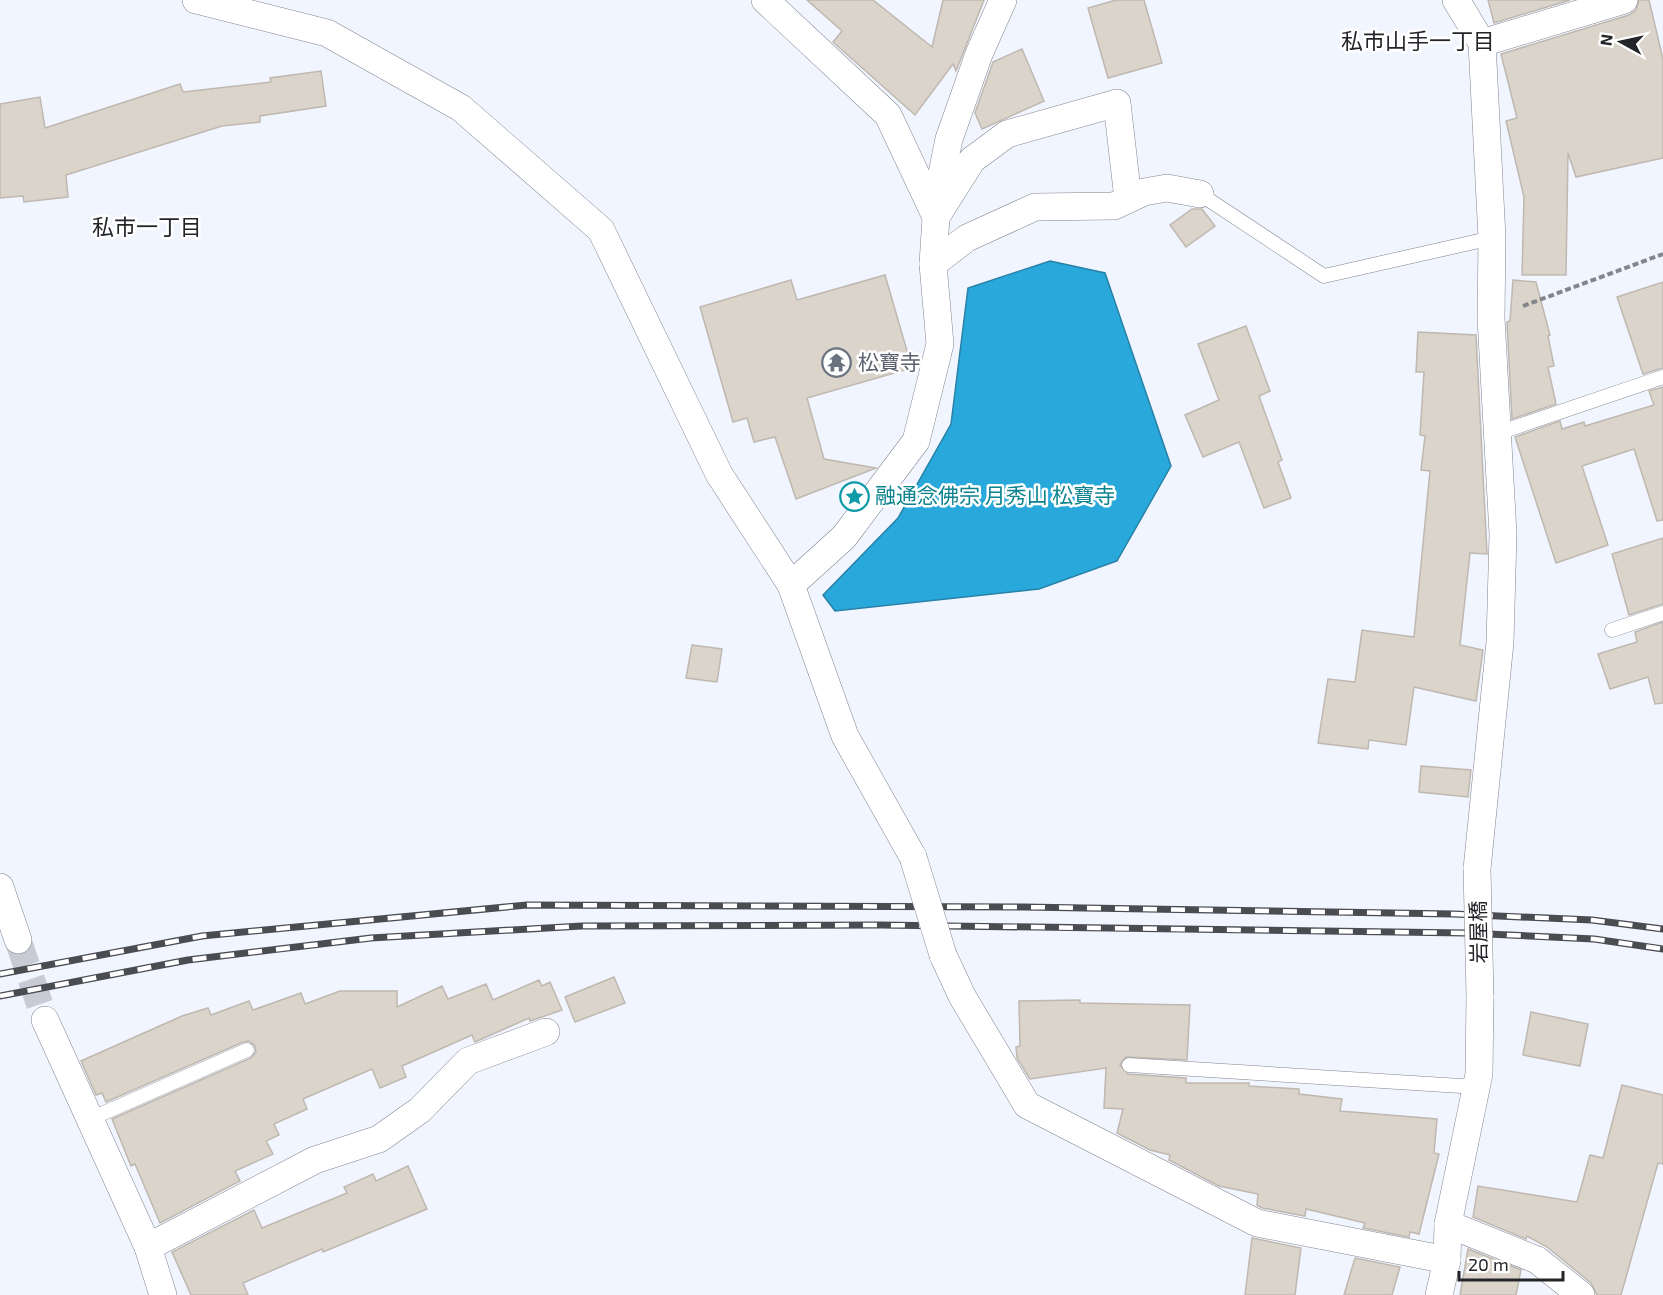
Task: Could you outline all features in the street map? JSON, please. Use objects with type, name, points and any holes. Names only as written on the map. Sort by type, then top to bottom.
[{"type":"street","points":[[196,0],[327,33],[461,108],[602,230],[719,474],[791,585],[846,736],[913,857],[943,955],[962,996],[1027,1105],[1257,1223],[1447,1260]]},
{"type":"street","points":[[765,0],[888,115],[935,215]]},
{"type":"street","points":[[791,585],[844,537],[916,441],[940,344],[933,264],[935,215],[949,139],[979,54],[1003,0]]},
{"type":"street","points":[[1456,0],[1482,43],[1624,0]]},
{"type":"street","name":"岩屋橋","points":[[1439,1295],[1447,1260],[1448,1224],[1477,1087],[1480,996],[1477,869],[1500,642],[1503,534],[1491,318],[1492,238],[1482,43]]},
{"type":"street","points":[[935,215],[972,160],[1007,134],[1117,103],[1128,199]]},
{"type":"street","points":[[933,264],[966,238],[1035,207],[1114,206],[1144,192],[1167,188],[1200,194]]},
{"type":"street","points":[[0,887],[18,940]]},
{"type":"street","points":[[45,1020],[147,1247],[163,1295]]},
{"type":"street","points":[[147,1247],[315,1160],[379,1139],[420,1110],[468,1061],[546,1032]]},
{"type":"street","points":[[1448,1224],[1537,1260],[1581,1295]]},
{"type":"lane","points":[[1200,194],[1324,276],[1492,238]]},
{"type":"lane","points":[[1498,433],[1663,377]]},
{"type":"lane","points":[[1612,630],[1663,613]]},
{"type":"lane","points":[[90,1119],[247,1050]]},
{"type":"lane","points":[[1129,1065],[1477,1087]]},
{"type":"path","points":[[1491,318],[1663,254]]},
{"type":"water","points":[[1050,261],[1105,273],[1171,466],[1117,561],[1039,589],[835,611],[823,595],[898,518],[951,424],[968,288]]},
{"type":"building","points":[[807,0],[873,0],[932,47],[943,0],[984,0],[956,71],[953,64],[915,115],[833,42],[842,31]]},
{"type":"building","points":[[1116,0],[1144,0],[1162,63],[1108,78],[1088,8]]},
{"type":"building","points":[[1488,0],[1570,0],[1494,23]]},
{"type":"building","points":[[1639,0],[1649,0],[1663,59],[1663,158],[1576,177],[1568,153],[1566,275],[1522,275],[1524,197],[1506,121],[1517,118],[1501,54],[1629,15],[1636,10]]},
{"type":"building","points":[[1022,49],[1044,101],[982,129],[975,113],[993,62]]},
{"type":"building","points":[[321,71],[326,106],[260,116],[260,122],[222,126],[66,175],[68,197],[24,202],[23,196],[0,198],[0,104],[40,97],[45,128],[180,84],[183,92],[271,82],[270,78]]},
{"type":"building","points":[[1192,209],[1202,209],[1215,226],[1186,247],[1170,225]]},
{"type":"building","points":[[885,275],[912,368],[807,398],[824,459],[876,468],[796,499],[775,437],[754,442],[747,418],[733,422],[700,307],[791,280],[797,300]]},
{"type":"building","points":[[1513,280],[1536,282],[1550,335],[1548,336],[1554,366],[1548,367],[1556,404],[1512,419],[1507,322],[1510,321]]},
{"type":"building","points":[[1663,282],[1663,368],[1643,374],[1617,297]]},
{"type":"building","points":[[1246,326],[1270,391],[1259,396],[1282,460],[1278,462],[1291,498],[1264,508],[1239,442],[1203,457],[1185,415],[1219,400],[1198,344]]},
{"type":"building","points":[[1418,332],[1476,335],[1487,554],[1470,553],[1460,645],[1483,650],[1476,701],[1414,687],[1406,745],[1369,740],[1368,749],[1318,743],[1328,679],[1355,682],[1362,630],[1414,637],[1430,471],[1421,470],[1425,436],[1420,435],[1424,372],[1416,372]]},
{"type":"building","points":[[1663,387],[1663,520],[1657,521],[1634,449],[1582,466],[1608,545],[1556,563],[1515,437],[1560,421],[1562,429],[1584,422],[1585,426],[1654,405],[1649,391]]},
{"type":"building","points":[[1663,538],[1663,604],[1629,615],[1612,554]]},
{"type":"building","points":[[1663,622],[1663,703],[1655,704],[1648,677],[1610,689],[1598,654],[1637,642],[1635,632]]},
{"type":"building","points":[[692,645],[722,649],[717,682],[686,678]]},
{"type":"building","points":[[1421,766],[1471,770],[1468,797],[1419,792]]},
{"type":"building","points":[[614,977],[625,1003],[575,1022],[565,997]]},
{"type":"building","points":[[539,980],[542,986],[550,982],[562,1010],[530,1021],[529,1018],[475,1042],[472,1035],[402,1066],[406,1077],[380,1088],[372,1069],[303,1099],[307,1109],[274,1124],[279,1135],[266,1141],[273,1154],[235,1171],[240,1181],[160,1223],[135,1164],[131,1166],[112,1119],[251,1058],[256,1052],[255,1046],[249,1041],[243,1042],[106,1102],[102,1093],[96,1095],[81,1061],[182,1016],[208,1008],[211,1015],[249,1001],[253,1010],[301,993],[305,1004],[340,991],[397,991],[397,1007],[442,986],[448,999],[486,984],[493,1000]]},
{"type":"building","points":[[1080,1000],[1080,1003],[1190,1005],[1187,1060],[1126,1057],[1120,1065],[1128,1074],[1186,1078],[1186,1083],[1249,1083],[1249,1086],[1299,1089],[1299,1094],[1342,1099],[1340,1111],[1437,1119],[1434,1153],[1439,1154],[1419,1234],[1410,1232],[1409,1237],[1363,1228],[1365,1223],[1306,1209],[1305,1216],[1262,1208],[1257,1205],[1258,1194],[1219,1186],[1169,1160],[1170,1155],[1150,1150],[1117,1133],[1123,1109],[1104,1108],[1106,1068],[1030,1079],[1017,1058],[1016,1047],[1020,1046],[1019,1001]]},
{"type":"building","points":[[1531,1012],[1588,1024],[1580,1066],[1523,1055]]},
{"type":"building","points":[[1622,1085],[1663,1095],[1663,1164],[1658,1163],[1621,1295],[1597,1295],[1591,1283],[1547,1247],[1527,1236],[1526,1239],[1473,1217],[1478,1186],[1577,1202],[1590,1155],[1603,1158]]},
{"type":"building","points":[[408,1166],[427,1209],[323,1252],[322,1249],[243,1283],[248,1295],[191,1295],[172,1252],[254,1210],[262,1228],[347,1193],[344,1187],[373,1174],[376,1181]]},
{"type":"building","points":[[1252,1238],[1301,1248],[1295,1295],[1245,1295]]},
{"type":"building","points":[[1468,1249],[1521,1270],[1516,1295],[1460,1295]]},
{"type":"building","points":[[1355,1258],[1400,1267],[1392,1295],[1344,1295]]},
{"type":"tunnel","points":[[18,940],[45,1020]]},
{"type":"railway","points":[[0,974],[202,936],[527,905],[1023,907],[1454,914],[1592,920],[1663,929]]},
{"type":"railway","points":[[0,996],[188,960],[371,938],[582,926],[880,925],[1466,933],[1594,939],[1663,949]]},
{"type":"place","name":"松寶寺","points":[[837,363]]},
{"type":"place","name":"融通念佛宗 月秀山 松寶寺","points":[[854,496]]},
{"type":"district","name":"私市山手一丁目","points":[[1418,41]]},
{"type":"district","name":"私市一丁目","points":[[147,227]]}]
